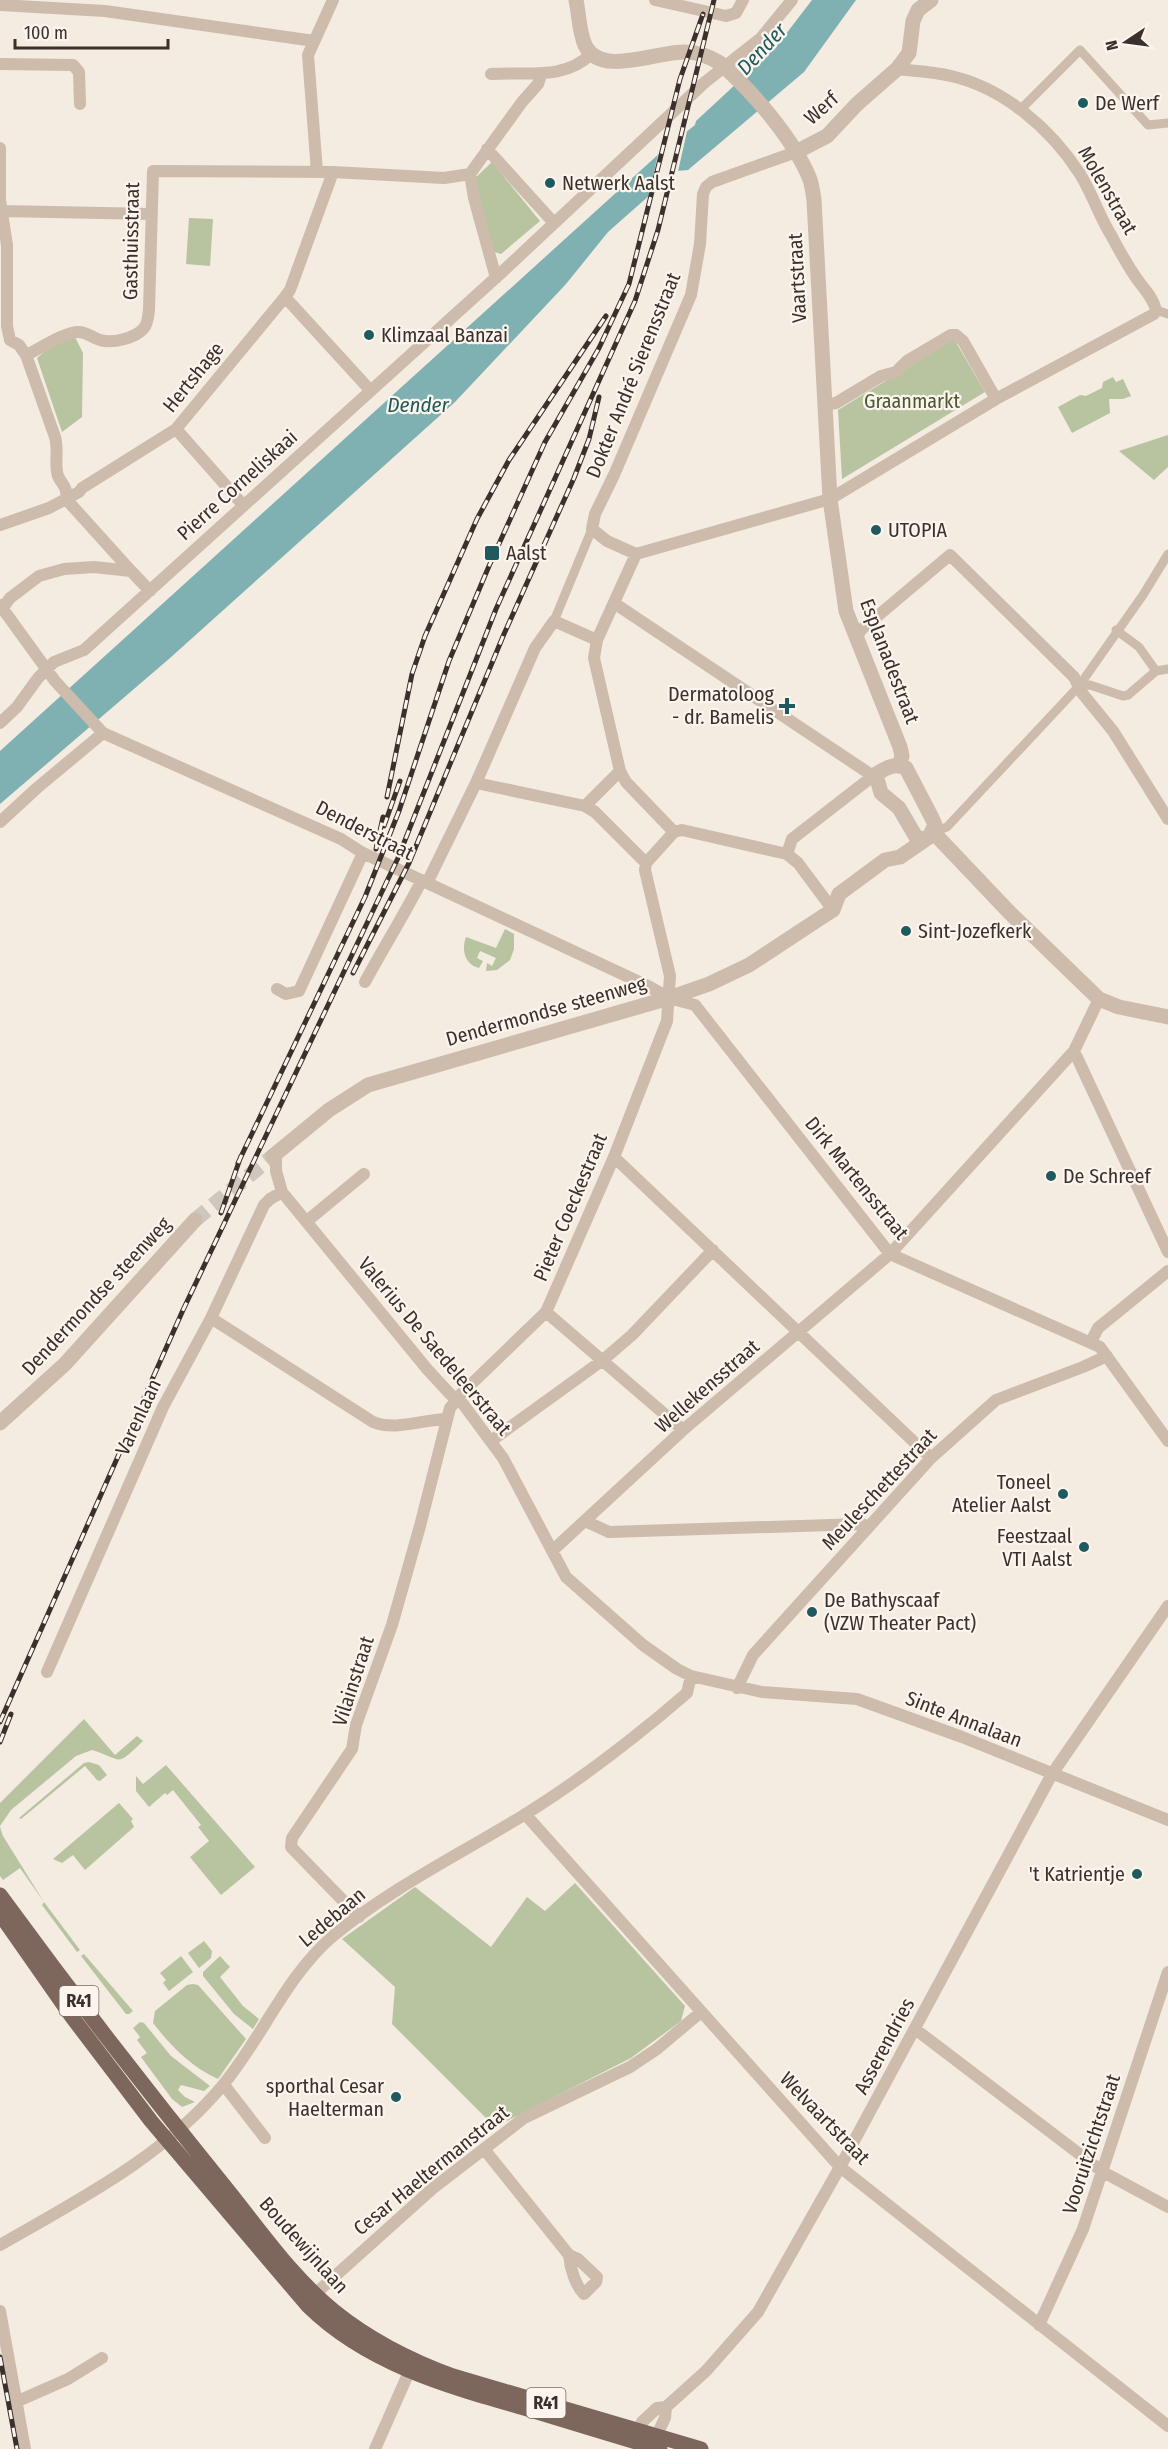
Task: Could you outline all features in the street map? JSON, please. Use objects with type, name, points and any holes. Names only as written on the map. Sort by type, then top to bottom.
[{"type":"main road","name":"Boudewijnlaan","points":[[0,1895],[159,2106],[250,2220],[315,2294],[353,2326],[411,2367],[453,2376],[638,2430],[656,2443]]},
{"type":"main road","name":"Boudewijnlaan","points":[[0,1914],[146,2116],[316,2314],[348,2338],[411,2367],[656,2443],[701,2449]]},
{"type":"street","points":[[317,172],[308,55],[333,0]]},
{"type":"street","points":[[576,0],[583,39],[591,54],[601,59],[615,62],[687,51],[710,57],[729,72]]},
{"type":"street","points":[[655,0],[729,16],[738,11],[743,0]]},
{"type":"street","name":"Pierre Corneliskaai","points":[[0,723],[17,707],[54,662],[84,650],[498,275],[704,83],[729,72],[738,54],[761,38],[792,0]]},
{"type":"street","name":"Werf","points":[[729,72],[796,152],[827,136],[857,104],[897,69],[909,53],[913,21],[925,2]]},
{"type":"street","points":[[9,3],[105,11],[314,40]]},
{"type":"street","points":[[1021,110],[1080,50],[1148,124],[1168,123]]},
{"type":"street","points":[[491,74],[520,72],[541,75],[577,65],[591,54]]},
{"type":"street","points":[[0,63],[74,65],[80,72],[80,104]]},
{"type":"street","name":"Molenstraat","points":[[897,69],[960,79],[986,88],[1021,110],[1061,147],[1081,176],[1104,224],[1136,278],[1164,312]]},
{"type":"street","points":[[498,275],[482,228],[470,174],[538,84],[541,75]]},
{"type":"street","points":[[0,148],[0,200],[7,245],[5,341],[19,345],[26,355],[58,446],[57,472],[66,488],[66,499],[150,591]]},
{"type":"street","points":[[487,149],[554,223]]},
{"type":"street","name":"Vaartstraat","points":[[796,152],[810,179],[814,200],[824,405]]},
{"type":"street","name":"Dokter André Sierensstraat","points":[[592,529],[595,514],[691,296],[696,275],[701,210],[706,187],[717,180],[796,152]]},
{"type":"street","name":"Gasthuisstraat","points":[[26,355],[74,333],[84,333],[102,341],[114,341],[136,334],[148,322],[153,171],[333,172],[444,178],[470,174]]},
{"type":"street","name":"Hertshage","points":[[0,525],[31,515],[66,499],[176,429],[290,290],[333,172]]},
{"type":"street","points":[[3,211],[151,214]]},
{"type":"street","points":[[285,297],[370,390]]},
{"type":"street","points":[[365,982],[388,939],[425,881],[476,783],[535,648],[554,621],[592,529],[607,541],[636,554],[830,499],[996,399],[1164,312]]},
{"type":"street","points":[[830,499],[824,405],[836,403],[881,376],[896,372],[907,361],[951,335],[956,335],[963,341],[996,399]]},
{"type":"street","points":[[176,429],[243,505]]},
{"type":"street","name":"Esplanadestraat","points":[[830,499],[846,611],[900,747],[902,756],[899,765]]},
{"type":"street","points":[[636,554],[597,640],[594,658],[620,771],[626,782],[674,832]]},
{"type":"street","points":[[833,910],[839,894],[885,860],[900,857],[929,835],[947,827],[1078,686],[1143,595],[1168,554]]},
{"type":"street","points":[[855,638],[861,630],[951,555],[1074,677],[1082,693],[1113,731],[1168,819]]},
{"type":"street","points":[[1,607],[34,580],[54,571],[87,567],[131,571]]},
{"type":"street","points":[[614,603],[873,776],[878,782],[881,793],[899,808],[916,837],[929,835]]},
{"type":"street","name":"Denderstraat","points":[[1,607],[46,670],[103,733],[341,838],[363,853],[650,987],[669,998]]},
{"type":"street","points":[[554,621],[597,640]]},
{"type":"street","points":[[1116,630],[1139,647],[1156,671]]},
{"type":"street","points":[[1078,686],[1099,687],[1123,696],[1128,695],[1156,671],[1168,669]]},
{"type":"street","points":[[0,822],[103,733]]},
{"type":"street","points":[[787,854],[792,839],[873,776],[887,767],[899,765],[906,768],[932,818],[934,825],[929,835]]},
{"type":"street","points":[[585,806],[620,771]]},
{"type":"street","points":[[476,783],[585,806],[595,812],[646,863],[674,832],[682,830],[787,854],[798,863],[833,910]]},
{"type":"street","points":[[900,857],[902,845],[912,828]]},
{"type":"street","points":[[929,835],[1099,999],[1119,1007],[1168,1017]]},
{"type":"street","points":[[277,989],[286,994],[299,992],[363,853]]},
{"type":"street","name":"Pieter Coeckestraat","points":[[446,1419],[456,1400],[546,1312],[614,1157],[667,1021],[670,976],[645,870],[646,863]]},
{"type":"street","name":"Dendermondse steenweg","points":[[275,1155],[329,1110],[368,1085],[669,998],[709,984],[749,965],[833,910]]},
{"type":"street","name":"Dirk Martensstraat","points":[[669,998],[695,1005],[890,1254],[1100,1347],[1168,1440]]},
{"type":"street","name":"Wellekensstraat","points":[[552,1551],[683,1430],[890,1254],[1074,1051],[1099,999]]},
{"type":"street","points":[[1074,1051],[1168,1252]]},
{"type":"street","name":"Valerius De Saedeleerstraat","points":[[275,1155],[276,1172],[282,1192],[427,1369],[456,1400],[463,1404],[491,1441],[513,1476],[566,1577],[643,1645],[691,1676],[737,1688]]},
{"type":"street","points":[[614,1157],[931,1458]]},
{"type":"street","points":[[307,1221],[364,1174]]},
{"type":"street","name":"Varenlaan","points":[[47,1672],[163,1407],[212,1318],[264,1205],[270,1198],[282,1192]]},
{"type":"street","name":"Dendermondse steenweg","points":[[0,1423],[65,1364],[195,1220]]},
{"type":"street","points":[[491,1441],[603,1360],[632,1335],[714,1250]]},
{"type":"street","points":[[1088,1365],[1091,1342],[1098,1328],[1168,1271]]},
{"type":"street","points":[[546,1312],[683,1430]]},
{"type":"street","points":[[212,1318],[382,1426],[446,1419]]},
{"type":"street","name":"Meuleschettestraat","points":[[737,1688],[753,1655],[931,1458],[996,1400],[1107,1356]]},
{"type":"street","name":"Vilainstraat","points":[[359,1917],[291,1847],[292,1838],[352,1749],[356,1725],[392,1625],[420,1526],[446,1419]]},
{"type":"street","points":[[585,1521],[609,1532],[862,1524],[869,1527]]},
{"type":"street","name":"Asserendries","points":[[638,2430],[642,2422],[657,2408],[666,2407],[706,2371],[758,2312],[840,2167],[1052,1774],[1168,1606]]},
{"type":"street","name":"Ledebaan","points":[[0,2245],[118,2177],[179,2130],[224,2085],[308,1962],[333,1936],[404,1886],[525,1814],[590,1771],[687,1693],[691,1676]]},
{"type":"street","name":"Sinte Annalaan","points":[[737,1688],[857,1699],[962,1737],[1168,1820]]},
{"type":"street","name":"Welvaartstraat","points":[[525,1814],[840,2167],[1168,2426]]},
{"type":"street","name":"Vooruitzichtstraat","points":[[1039,2325],[1083,2229],[1164,1998],[1168,1972]]},
{"type":"street","name":"Cesar Haeltermanstraat","points":[[315,2294],[432,2189],[524,2118],[630,2067],[657,2049],[701,2012]]},
{"type":"street","points":[[915,2029],[1103,2172],[1168,2207]]},
{"type":"street","points":[[224,2085],[265,2138]]},
{"type":"street","points":[[484,2149],[569,2255]]},
{"type":"street","points":[[0,2311],[25,2449]]},
{"type":"street","points":[[18,2401],[68,2379],[102,2358]]},
{"type":"street","points":[[375,2449],[411,2367]]},
{"type":"street","name":"Asserendries","points":[[656,2443],[665,2418],[666,2407]]},
{"type":"green space","points":[[492,162],[540,221],[501,254],[494,252],[473,180]]},
{"type":"green space","points":[[189,218],[213,219],[210,266],[186,264]]},
{"type":"green space","points":[[75,337],[83,353],[82,417],[62,432],[37,358],[50,347]]},
{"type":"green space","name":"Graanmarkt","points":[[954,339],[985,392],[842,479],[838,410]]},
{"type":"green space","points":[[1113,377],[1116,382],[1123,379],[1131,396],[1123,399],[1109,399],[1110,413],[1072,433],[1058,407],[1080,395],[1086,396],[1102,388],[1103,382]]},
{"type":"green space","points":[[1168,435],[1168,467],[1154,480],[1119,451]]},
{"type":"green space","points":[[505,929],[514,934],[514,949],[510,960],[497,970],[486,971],[487,963],[492,966],[496,958],[480,951],[477,958],[483,961],[479,968],[470,964],[464,952],[466,937],[496,948]]},
{"type":"green space","points":[[84,1719],[115,1755],[137,1736],[143,1741],[128,1755],[119,1759],[92,1750],[76,1756],[11,1810],[0,1826],[0,1803]]},
{"type":"green space","points":[[84,1763],[99,1765],[107,1775],[100,1781],[97,1780],[85,1766],[21,1819],[19,1818]]},
{"type":"green space","points":[[166,1765],[255,1867],[221,1895],[190,1857],[209,1841],[198,1827],[201,1825],[173,1790],[167,1795],[165,1793],[149,1807],[136,1791],[136,1776],[143,1784]]},
{"type":"green space","points":[[119,1803],[133,1819],[131,1821],[134,1827],[85,1870],[73,1855],[62,1863],[53,1859]]},
{"type":"green space","points":[[0,1827],[3,1836],[44,1902],[20,1868],[3,1880],[0,1876]]},
{"type":"green space","points":[[575,1883],[685,2006],[681,2021],[631,2058],[495,2127],[392,2024],[395,1987],[342,1939],[415,1887],[491,1947],[527,1897],[545,1911]]},
{"type":"green space","points":[[44,1902],[80,1950],[77,1952],[42,1905]]},
{"type":"green space","points":[[204,1941],[212,1951],[211,1958],[199,1968],[188,1953]]},
{"type":"green space","points":[[84,1954],[133,2011],[126,2014],[81,1956]]},
{"type":"green space","points":[[181,1956],[193,1972],[169,1991],[163,1983],[166,1980],[160,1973]]},
{"type":"green space","points":[[220,1956],[230,1967],[220,1977],[243,2006],[259,2019],[253,2029],[234,2014],[203,1976],[203,1972]]},
{"type":"green space","points":[[187,1985],[198,1985],[246,2039],[218,2079],[182,2055],[153,2023],[155,2011]]},
{"type":"green space","points":[[140,2022],[144,2023],[171,2056],[210,2086],[204,2091],[181,2085],[178,2090],[195,2102],[182,2107],[172,2099],[141,2057],[147,2053],[137,2040],[140,2037],[133,2028]]},
{"type":"water","name":"Dender","points":[[812,0],[856,0],[804,72],[688,170],[677,171],[608,232],[566,284],[455,402],[170,658],[0,804],[0,751],[661,152],[695,125],[696,121],[776,47]]},
{"type":"pier","points":[[688,127],[677,176],[647,203],[659,150]]},
{"type":"tunnel","points":[[195,1220],[273,1156]]},
{"type":"railway","points":[[0,1722],[183,1310],[398,858],[496,609],[635,301],[658,230],[714,0]]},
{"type":"railway","points":[[238,1163],[365,897],[399,811],[449,661],[489,566],[545,442],[599,348],[629,284],[680,79],[703,14]]},
{"type":"railway","points":[[387,797],[412,674],[425,636],[477,519],[509,460],[606,316]]},
{"type":"railway","points":[[353,973],[409,863],[504,634],[574,478],[589,439],[599,397]]},
{"type":"railway","points":[[384,826],[400,781]]},
{"type":"railway","points":[[376,849],[383,817]]},
{"type":"railway","points":[[221,1213],[241,1156]]},
{"type":"railway","points":[[0,1742],[11,1714]]},
{"type":"railway","points":[[0,2357],[17,2449]]},
{"type":"place","name":"De Werf","points":[[1083,103]]},
{"type":"place","name":"Netwerk Aalst","points":[[550,183]]},
{"type":"place","name":"Klimzaal Banzai","points":[[369,335]]},
{"type":"place","name":"UTOPIA","points":[[876,530]]},
{"type":"place","name":"Aalst","points":[[492,553]]},
{"type":"place","name":"Dermatoloog - dr. Bamelis","points":[[787,706]]},
{"type":"place","name":"Sint-Jozefkerk","points":[[906,931]]},
{"type":"place","name":"De Schreef","points":[[1051,1176]]},
{"type":"place","name":"Toneel Atelier Aalst","points":[[1063,1494]]},
{"type":"place","name":"Feestzaal VTI Aalst","points":[[1084,1547]]},
{"type":"place","name":"De Bathyscaaf (VZW Theater Pact)","points":[[812,1612]]},
{"type":"place","name":"'t Katrientje","points":[[1137,1874]]},
{"type":"place","name":"sporthal Cesar Haelterman","points":[[396,2097]]}]
